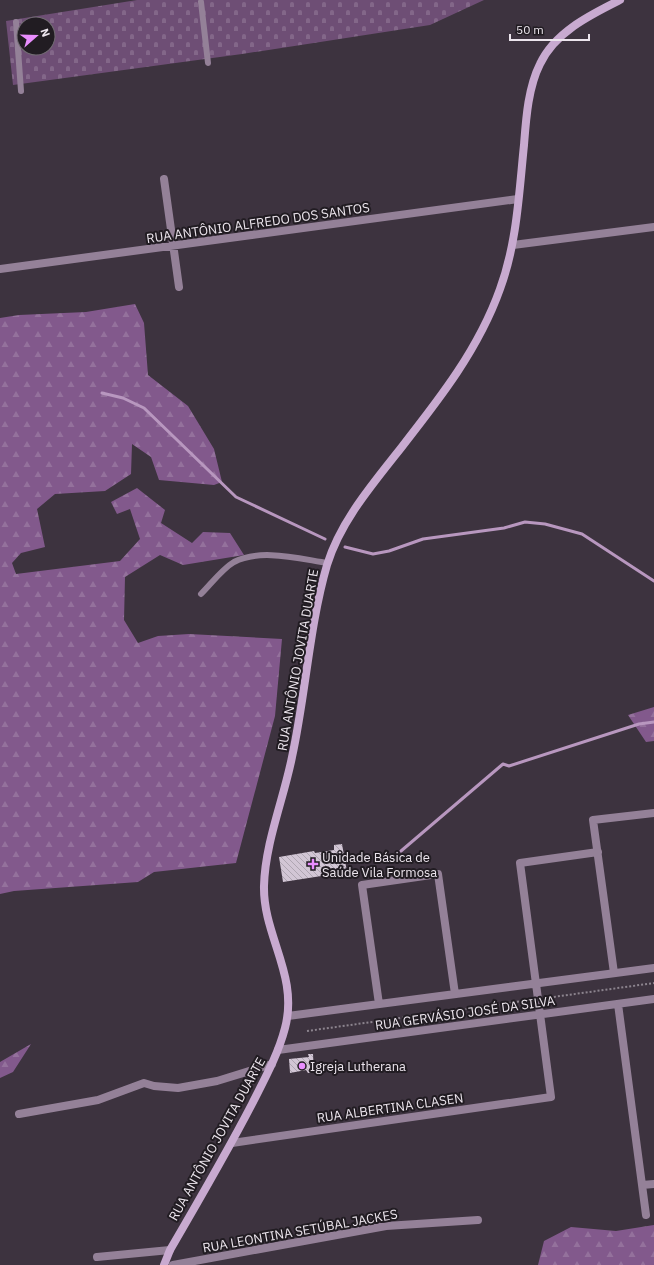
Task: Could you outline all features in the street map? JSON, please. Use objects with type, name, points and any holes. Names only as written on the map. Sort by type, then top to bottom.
[{"type":"main road","name":"RUA ANTÔNIO JOVITA DUARTE","points":[[164,1265],[170,1250],[232,1144],[272,1064],[278,1050],[288,1016],[289,994],[286,976],[265,904],[265,872],[293,752],[314,624],[328,563],[348,521],[364,497],[438,401],[465,360],[492,310],[500,291],[513,245],[526,121],[532,88],[540,63],[554,44],[571,28],[589,15],[620,0]]},
{"type":"street","points":[[164,179],[179,287]]},
{"type":"street","name":"RUA ANTÔNIO ALFREDO DOS SANTOS","points":[[0,269],[173,247],[518,199]]},
{"type":"street","points":[[513,245],[654,227]]},
{"type":"street","points":[[614,973],[593,820],[654,813]]},
{"type":"street","points":[[540,1015],[520,863],[598,852]]},
{"type":"street","points":[[379,1004],[362,885],[438,874],[455,994]]},
{"type":"street","name":"RUA GERVÁSIO JOSÉ DA SILVA","points":[[288,1016],[654,968]]},
{"type":"street","name":"RUA GERVÁSIO JOSÉ DA SILVA","points":[[278,1050],[654,999]]},
{"type":"street","points":[[618,1004],[646,1215]]},
{"type":"street","name":"RUA ALBERTINA CLASEN","points":[[232,1144],[551,1097],[540,1015]]},
{"type":"street","points":[[19,1114],[98,1100],[144,1083],[154,1086],[178,1088],[217,1080],[272,1064]]},
{"type":"street","points":[[642,1185],[654,1184]]},
{"type":"street","name":"RUA LEONTINA SETÚBAL JACKES","points":[[174,1265],[386,1226],[478,1220]]},
{"type":"street","points":[[97,1257],[170,1250]]},
{"type":"lane","points":[[201,2],[208,63]]},
{"type":"lane","points":[[18,56],[21,91]]},
{"type":"lane","points":[[201,594],[234,562],[248,557],[263,555],[328,563]]},
{"type":"path","points":[[307,1030],[654,983]]},
{"type":"green space","points":[[137,0],[484,0],[430,25],[242,54],[13,85],[6,21],[16,19],[16,56],[56,56],[56,16],[37,16]]},
{"type":"green space","points":[[135,304],[144,323],[148,375],[188,406],[214,449],[222,482],[214,485],[159,480],[151,457],[132,444],[131,474],[105,491],[55,494],[37,509],[45,547],[21,553],[12,563],[16,574],[120,561],[140,539],[130,509],[117,514],[111,502],[137,488],[165,510],[161,523],[192,543],[203,532],[230,533],[244,555],[183,565],[160,555],[125,577],[124,620],[138,643],[158,636],[189,634],[282,639],[275,716],[236,863],[154,872],[138,882],[14,891],[0,894],[0,318],[19,315],[86,312]]},
{"type":"green space","points":[[654,707],[654,741],[646,742],[628,715]]},
{"type":"green space","points":[[31,1044],[13,1072],[0,1078],[0,1062]]},
{"type":"green space","points":[[654,1225],[654,1265],[538,1265],[544,1241],[571,1227],[616,1231]]},
{"type":"building","name":"Unidade Básica de Saúde Vila Formosa","points":[[342,844],[347,872],[283,882],[279,857],[314,851],[315,853],[334,850],[334,845]]},
{"type":"building","name":"Igreja Lutherana","points":[[308,1054],[313,1054],[314,1073],[308,1073],[306,1070],[290,1073],[289,1059],[309,1057]]},
{"type":"waterway","points":[[102,393],[123,398],[144,408],[236,497],[325,539]]},
{"type":"waterway","points":[[345,547],[373,554],[389,551],[423,539],[504,528],[525,522],[545,524],[582,534],[654,581]]},
{"type":"waterway","points":[[401,851],[503,764],[509,766],[639,724],[654,722]]},
{"type":"place","name":"Unidade Básica de Saúde Vila Formosa","points":[[313,864]]},
{"type":"place","name":"Igreja Lutherana","points":[[302,1066]]}]
